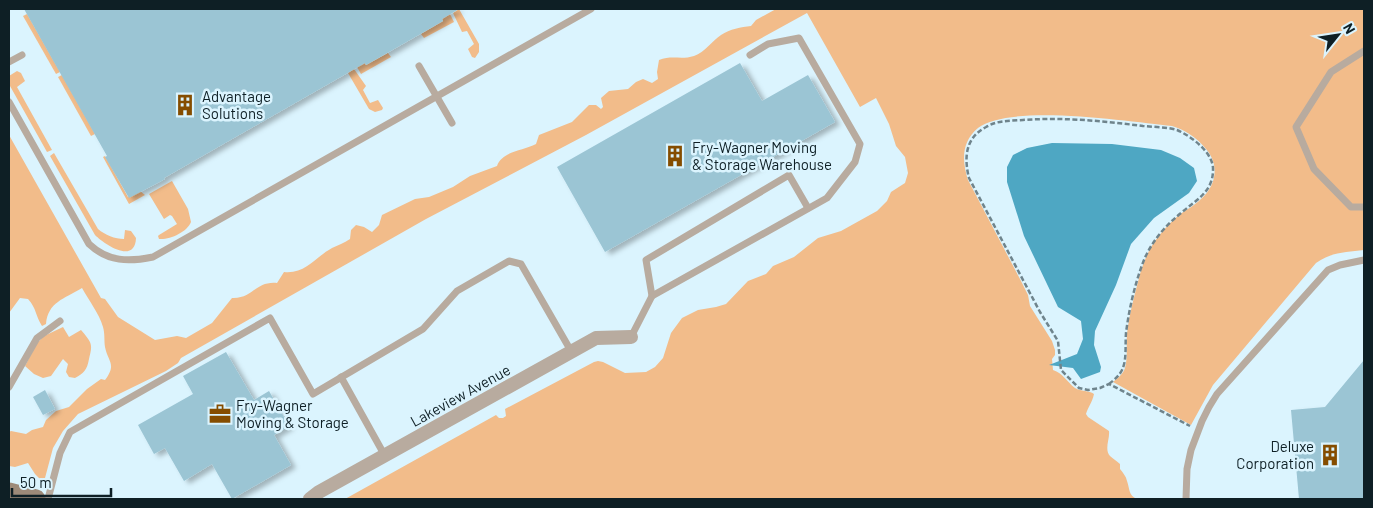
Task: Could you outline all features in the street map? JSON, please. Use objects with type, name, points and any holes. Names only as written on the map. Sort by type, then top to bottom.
[{"type":"main road","points":[[9,492],[36,499]]},
{"type":"street","name":"Lakeview Avenue","points":[[310,499],[319,492],[596,338],[631,337]]},
{"type":"lane","points":[[9,102],[89,244],[95,250],[116,260],[128,261],[153,257],[591,9]]},
{"type":"lane","points":[[631,337],[652,296],[827,198],[855,162],[860,144],[799,38],[768,44],[750,55]]},
{"type":"lane","points":[[1364,51],[1331,72],[1296,127],[1314,169],[1351,207],[1364,206]]},
{"type":"lane","points":[[9,62],[22,55]]},
{"type":"lane","points":[[419,66],[452,123]]},
{"type":"lane","points":[[652,296],[646,260],[789,175],[808,208]]},
{"type":"lane","points":[[1186,499],[1187,469],[1192,450],[1202,421],[1217,394],[1328,270],[1340,264],[1364,260]]},
{"type":"lane","points":[[48,499],[60,453],[70,432],[270,318],[313,394],[423,329],[457,291],[509,261],[521,264],[570,352]]},
{"type":"lane","points":[[9,387],[37,338],[60,321]]},
{"type":"lane","points":[[341,377],[385,456]]},
{"type":"path","points":[[1050,118],[1107,121],[1175,130],[1187,135],[1210,156],[1214,167],[1213,178],[1208,190],[1200,199],[1180,213],[1150,246],[1128,317],[1122,371],[1109,384],[1088,390],[1079,388],[1062,370],[1058,341],[1040,312],[969,178],[966,167],[969,144],[975,135],[985,127],[997,122],[1050,118]]},
{"type":"path","points":[[1109,384],[1190,426]]},
{"type":"shaded area","points":[[459,9],[479,44],[479,52],[475,58],[472,57],[468,49],[474,44],[467,31],[462,32],[453,13]]},
{"type":"shaded area","points":[[776,9],[1364,9],[1364,250],[1333,255],[1316,263],[1213,385],[1191,425],[1113,382],[1122,374],[1125,368],[1129,319],[1145,259],[1165,228],[1199,201],[1210,188],[1215,168],[1210,155],[1195,138],[1187,132],[1172,126],[1101,118],[1043,115],[994,121],[978,128],[968,139],[964,159],[968,180],[1028,295],[1030,306],[1052,341],[1055,350],[1055,355],[1052,359],[1053,370],[1062,375],[1075,388],[1094,394],[1086,414],[1109,431],[1108,453],[1120,464],[1120,469],[1126,478],[1131,494],[1137,499],[345,499],[496,415],[499,418],[503,418],[506,416],[505,409],[594,362],[603,362],[625,373],[646,372],[655,367],[663,358],[671,333],[682,318],[698,310],[726,304],[748,281],[766,274],[773,266],[794,257],[818,238],[841,231],[877,211],[887,201],[891,192],[905,183],[908,173],[905,157],[896,146],[889,124],[876,98],[860,107],[807,13],[586,135],[426,219],[181,358],[178,363],[166,371],[78,414],[63,431],[53,448],[45,478],[40,479],[28,463],[15,467],[9,466],[9,432],[26,434],[43,427],[46,420],[56,411],[69,407],[87,389],[101,379],[105,380],[109,375],[111,363],[106,352],[101,322],[82,288],[58,302],[50,311],[46,324],[42,326],[28,299],[20,298],[9,313],[9,135],[101,298],[105,299],[118,317],[155,340],[177,336],[186,338],[212,323],[232,298],[245,296],[259,287],[270,283],[277,283],[284,272],[292,272],[304,268],[332,248],[350,239],[351,230],[356,225],[372,232],[379,225],[382,215],[415,199],[429,197],[453,187],[470,176],[497,166],[503,157],[508,154],[536,144],[539,135],[572,122],[589,105],[596,105],[601,109],[603,107],[601,98],[609,91],[628,89],[643,79],[652,83],[658,79],[659,60],[694,56],[702,52],[724,33],[751,26],[756,20]]},
{"type":"shaded area","points":[[27,14],[60,72],[56,74],[23,16]]},
{"type":"shaded area","points":[[450,14],[454,22],[424,38],[421,34],[443,21],[442,19]]},
{"type":"shaded area","points":[[388,53],[391,57],[361,74],[357,67],[365,63],[366,65]]},
{"type":"shaded area","points":[[354,69],[366,86],[363,90],[370,103],[378,100],[383,108],[382,110],[375,112],[369,109],[348,73]]},
{"type":"shaded area","points":[[17,71],[21,73],[25,81],[17,87],[52,150],[47,152],[10,86],[9,76]]},
{"type":"shaded area","points":[[62,75],[95,134],[91,136],[58,77]]},
{"type":"shaded area","points":[[54,153],[98,229],[110,236],[121,239],[124,239],[125,230],[131,231],[136,238],[134,246],[130,250],[119,250],[112,247],[95,235],[50,156]]},
{"type":"shaded area","points":[[105,156],[128,197],[140,191],[145,195],[129,204],[103,157]]},
{"type":"shaded area","points":[[172,181],[188,209],[191,222],[178,235],[159,239],[159,235],[177,224],[170,215],[164,219],[149,194]]},
{"type":"shaded area","points":[[63,327],[69,337],[81,330],[91,344],[86,369],[75,378],[69,377],[66,372],[68,364],[63,359],[51,376],[43,378],[34,374],[25,366],[37,343],[44,336]]},
{"type":"water","points":[[1052,143],[1112,144],[1161,150],[1180,158],[1194,168],[1197,181],[1189,193],[1154,218],[1131,244],[1116,285],[1095,331],[1094,345],[1101,367],[1100,372],[1081,379],[1073,368],[1049,365],[1077,354],[1083,339],[1081,321],[1058,307],[1024,236],[1007,182],[1007,167],[1013,155],[1027,148]]},
{"type":"building","name":"Advantage Solutions","points":[[24,9],[459,9],[442,19],[443,21],[366,65],[365,63],[129,198]]},
{"type":"building","name":"Fry-Wagner Moving & Storage Warehouse","points":[[740,63],[762,101],[808,75],[835,122],[605,252],[557,167]]},
{"type":"building","name":"Fry-Wagner Moving & Storage","points":[[226,352],[254,400],[269,391],[289,426],[274,435],[291,465],[232,499],[212,464],[184,481],[165,448],[154,454],[138,425],[193,394],[183,376]]},
{"type":"building","name":"Deluxe Corporation","points":[[1364,360],[1364,499],[1299,499],[1291,410],[1325,407]]},
{"type":"building","points":[[45,390],[55,409],[43,415],[33,397]]},
{"type":"place","name":"Advantage Solutions","points":[[185,105]]},
{"type":"place","name":"Fry-Wagner Moving & Storage Warehouse","points":[[675,156]]},
{"type":"place","name":"Fry-Wagner Moving & Storage","points":[[220,414]]},
{"type":"place","name":"Deluxe Corporation","points":[[1330,455]]}]
